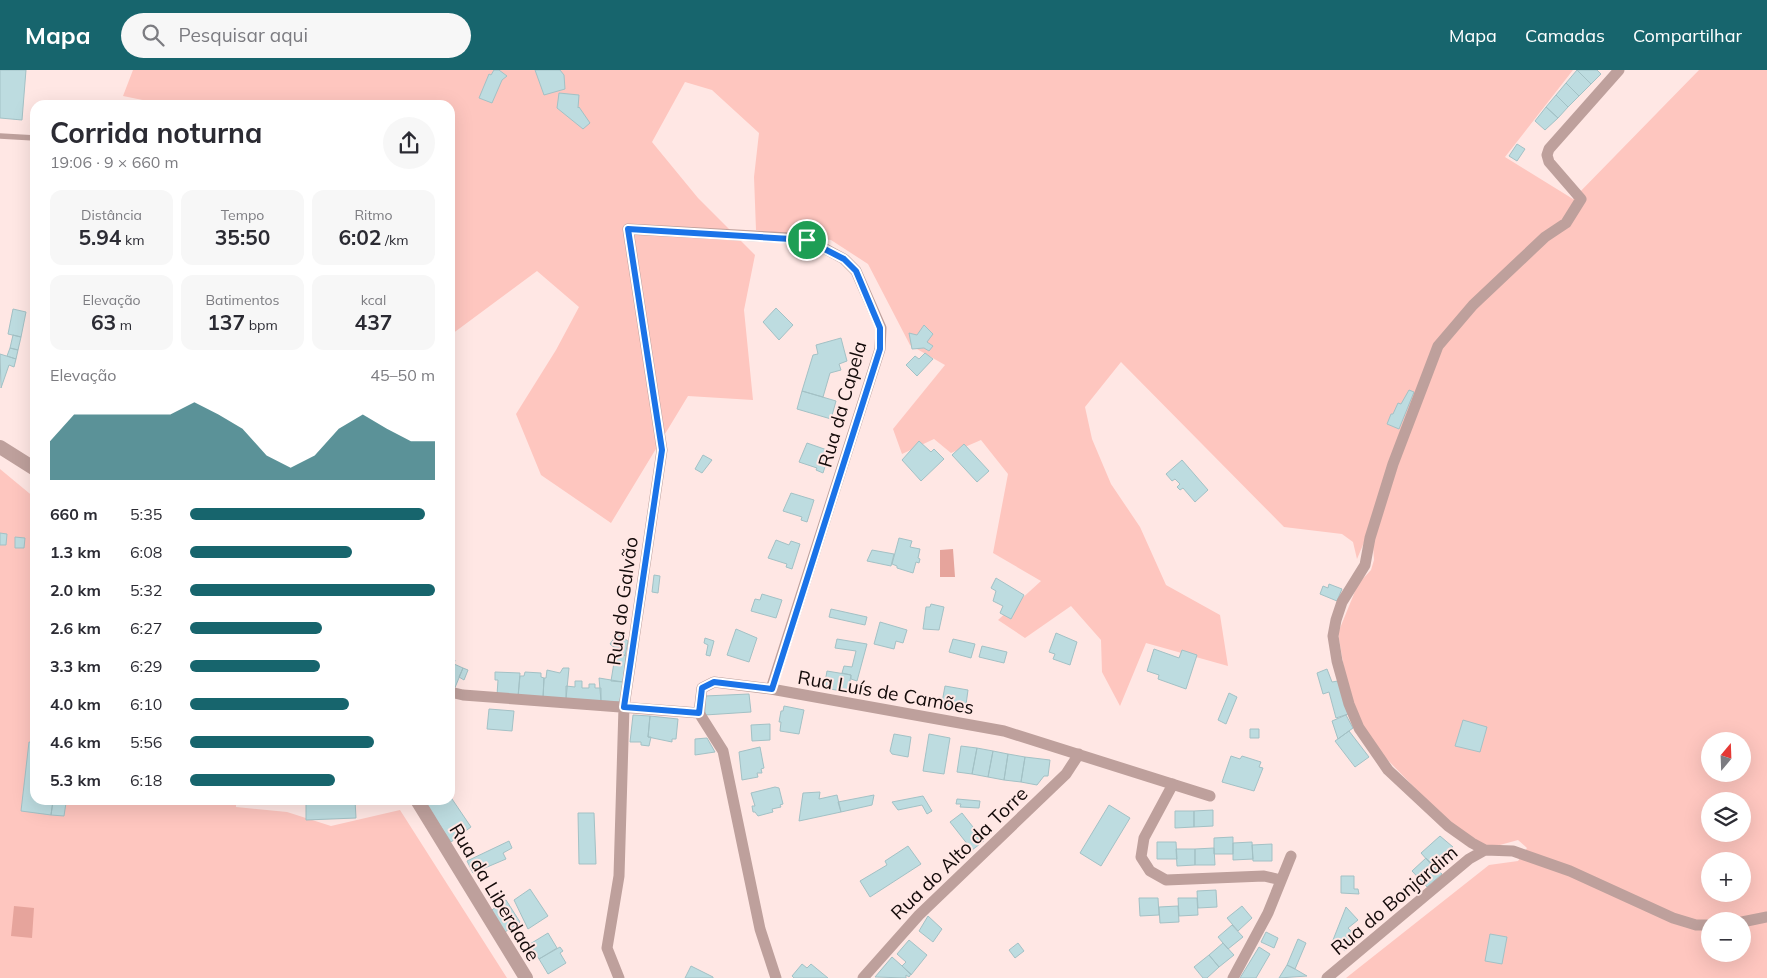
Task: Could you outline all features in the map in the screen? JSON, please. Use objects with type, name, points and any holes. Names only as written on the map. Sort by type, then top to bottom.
[{"type":"street","points":[[1619,70],[1549,149],[1547,155],[1549,162],[1581,199],[1566,223],[1545,237],[1473,305],[1438,346],[1393,464],[1370,538],[1365,565],[1342,602],[1333,636],[1337,661],[1349,704],[1359,728],[1388,770],[1448,826],[1485,850],[1513,851],[1570,871],[1673,918],[1696,925],[1701,925]]},
{"type":"street","name":"Rua da Capela","points":[[628,229],[807,240],[844,259],[856,271],[880,328],[880,349],[772,689]]},
{"type":"street","name":"Rua do Galvão","points":[[619,978],[606,948],[619,876],[624,707],[662,450],[628,229]]},
{"type":"street","points":[[0,447],[30,466]]},
{"type":"street","name":"Rua Luís de Camões","points":[[699,713],[702,688],[714,682],[772,689],[1004,731],[1210,796]]},
{"type":"street","points":[[455,693],[699,713],[723,751],[760,929],[776,978]]},
{"type":"street","name":"Rua do Alto da Torre","points":[[863,978],[918,915],[1066,774],[1079,754]]},
{"type":"street","points":[[1173,784],[1144,838],[1141,857],[1150,871],[1166,880],[1264,876],[1281,880]]},
{"type":"street","name":"Rua da Liberdade","points":[[420,805],[526,978]]},
{"type":"street","name":"Rua do Bonjardim","points":[[1327,978],[1469,859],[1485,850]]},
{"type":"street","points":[[1233,978],[1268,913],[1291,856]]},
{"type":"street","points":[[1751,920],[1767,917]]},
{"type":"lane","points":[[0,136],[30,138]]},
{"type":"shaded area","points":[[133,70],[1573,70],[1505,157],[1573,199],[1699,70],[1767,70],[1767,978],[1346,978],[1489,865],[1518,861],[1527,848],[1518,840],[1489,848],[1449,823],[1378,750],[1366,732],[1348,692],[1338,633],[1358,584],[1371,570],[1374,560],[1373,545],[1391,479],[1357,559],[1353,542],[1342,534],[1284,527],[1121,362],[1085,407],[1092,439],[1111,484],[1140,527],[1166,585],[1220,615],[1228,666],[1146,643],[1120,706],[1102,672],[1101,640],[1071,606],[1025,638],[998,620],[1041,581],[993,553],[1008,474],[981,440],[951,453],[934,439],[902,454],[893,429],[945,365],[910,345],[868,264],[831,240],[756,230],[754,177],[759,133],[712,90],[685,82],[652,142],[698,198],[755,255],[744,310],[753,400],[688,396],[611,523],[541,475],[516,414],[556,350],[579,307],[537,271],[455,332],[455,100],[143,100],[123,96]]},
{"type":"shaded area","points":[[0,469],[30,494],[30,805],[236,805],[236,807],[287,812],[331,826],[400,810],[507,978],[0,978]]},
{"type":"shaded area","points":[[953,549],[955,577],[940,577],[940,550]]},
{"type":"shaded area","points":[[14,906],[34,908],[32,938],[11,936]]},
{"type":"building","points":[[0,70],[26,70],[22,120],[0,118]]},
{"type":"building","points":[[494,70],[499,70],[507,76],[502,80],[492,103],[479,98],[489,74],[491,75]]},
{"type":"building","points":[[535,70],[560,70],[564,75],[565,89],[544,95]]},
{"type":"building","points":[[1577,70],[1591,84],[1579,96],[1566,83]]},
{"type":"building","points":[[1577,70],[1597,70],[1601,74],[1591,84]]},
{"type":"building","points":[[1566,83],[1579,96],[1568,107],[1556,95]]},
{"type":"building","points":[[559,93],[579,95],[578,108],[590,123],[583,129],[557,108]]},
{"type":"building","points":[[1556,95],[1568,107],[1558,118],[1546,107]]},
{"type":"building","points":[[1546,107],[1558,118],[1545,130],[1535,121]]},
{"type":"building","points":[[1517,144],[1525,149],[1517,161],[1509,156]]},
{"type":"building","points":[[776,308],[793,325],[779,340],[763,322]]},
{"type":"building","points":[[13,309],[26,312],[21,337],[8,334]]},
{"type":"building","points":[[924,325],[933,334],[927,342],[933,346],[929,351],[924,348],[912,349],[909,333],[917,335]]},
{"type":"building","points":[[13,335],[21,337],[18,350],[10,348]]},
{"type":"building","points":[[841,338],[847,361],[839,364],[841,370],[830,373],[823,397],[802,391],[813,355],[818,354],[816,345]]},
{"type":"building","points":[[10,348],[18,350],[16,359],[7,356]]},
{"type":"building","points":[[925,353],[933,359],[917,376],[906,365],[915,356],[919,359]]},
{"type":"building","points":[[0,354],[16,359],[14,367],[9,365],[1,388]]},
{"type":"building","points":[[1409,390],[1414,392],[1399,429],[1387,424],[1398,403],[1401,404]]},
{"type":"building","points":[[802,391],[836,401],[831,419],[797,409]]},
{"type":"building","points":[[919,441],[931,452],[934,449],[944,459],[921,481],[902,460]]},
{"type":"building","points":[[807,443],[830,451],[823,473],[816,470],[817,468],[799,462]]},
{"type":"building","points":[[964,444],[989,471],[977,482],[952,455]]},
{"type":"building","points":[[703,455],[712,460],[702,473],[695,469]]},
{"type":"building","points":[[1182,460],[1208,490],[1195,502],[1183,488],[1180,490],[1177,487],[1180,484],[1175,479],[1172,481],[1166,474]]},
{"type":"building","points":[[791,493],[814,500],[807,522],[801,520],[802,517],[783,511]]},
{"type":"building","points":[[0,533],[7,534],[6,545],[0,545]]},
{"type":"building","points":[[15,537],[25,538],[24,548],[15,548]]},
{"type":"building","points":[[899,538],[912,541],[910,547],[920,549],[919,563],[916,562],[913,573],[897,568],[897,566],[892,564]]},
{"type":"building","points":[[776,540],[789,545],[791,541],[800,544],[792,569],[786,567],[787,564],[768,558]]},
{"type":"building","points":[[872,550],[894,554],[891,566],[867,561]]},
{"type":"building","points":[[654,575],[660,576],[658,593],[652,592]]},
{"type":"building","points":[[996,578],[1024,595],[1011,619],[1000,613],[1003,606],[993,601],[996,591],[991,588]]},
{"type":"building","points":[[1329,584],[1342,589],[1337,601],[1320,594],[1323,586],[1328,588]]},
{"type":"building","points":[[762,594],[782,600],[776,618],[751,611],[755,599],[760,600]]},
{"type":"building","points":[[931,604],[944,607],[939,630],[923,629],[926,607],[930,607]]},
{"type":"building","points":[[831,609],[867,617],[865,625],[829,617]]},
{"type":"building","points":[[880,622],[907,630],[903,643],[896,641],[894,649],[874,644]]},
{"type":"building","points":[[736,629],[757,638],[749,662],[727,655]]},
{"type":"building","points":[[1056,633],[1077,642],[1070,665],[1053,659],[1055,654],[1049,652]]},
{"type":"building","points":[[617,634],[628,641],[625,656],[610,644]]},
{"type":"building","points":[[705,638],[714,641],[710,656],[706,655],[708,645],[704,643]]},
{"type":"building","points":[[837,639],[867,644],[857,681],[851,679],[851,675],[842,673],[844,666],[852,667],[856,651],[835,648]]},
{"type":"building","points":[[953,639],[975,644],[971,658],[949,652]]},
{"type":"building","points":[[982,646],[1007,652],[1004,663],[979,657]]},
{"type":"building","points":[[1154,649],[1179,658],[1182,650],[1197,655],[1186,689],[1158,679],[1159,675],[1147,671]]},
{"type":"building","points":[[616,650],[626,656],[623,682],[611,681]]},
{"type":"building","points":[[455,664],[463,668],[455,688]]},
{"type":"building","points":[[463,668],[468,670],[464,680],[459,677]]},
{"type":"building","points":[[563,668],[569,668],[566,699],[543,698],[544,678],[546,678],[547,670],[560,673]]},
{"type":"building","points":[[1327,669],[1332,682],[1338,681],[1348,714],[1336,718],[1329,692],[1323,694],[1317,673]]},
{"type":"building","points":[[827,671],[851,675],[848,692],[824,688]]},
{"type":"building","points":[[495,672],[520,673],[518,697],[497,695],[498,680],[495,680]]},
{"type":"building","points":[[525,672],[541,673],[541,677],[544,678],[543,698],[518,697],[520,676],[524,676]]},
{"type":"building","points":[[599,678],[623,682],[620,702],[601,701]]},
{"type":"building","points":[[575,681],[582,681],[582,688],[589,688],[589,684],[595,684],[595,688],[601,688],[601,701],[566,699],[566,686],[575,687]]},
{"type":"building","points":[[945,686],[968,690],[965,712],[941,708]]},
{"type":"building","points":[[1229,693],[1237,697],[1226,724],[1218,720]]},
{"type":"building","points":[[749,694],[751,712],[705,715],[705,696]]},
{"type":"building","points":[[784,706],[804,710],[799,734],[780,731],[781,722],[779,722]]},
{"type":"building","points":[[489,709],[514,711],[512,731],[487,729]]},
{"type":"building","points":[[633,715],[650,716],[648,737],[651,737],[649,746],[641,745],[641,742],[630,742]]},
{"type":"building","points":[[1346,715],[1353,728],[1338,739],[1332,721]]},
{"type":"building","points":[[650,716],[678,719],[676,739],[672,739],[672,742],[648,737]]},
{"type":"building","points":[[1463,720],[1487,727],[1480,752],[1455,746]]},
{"type":"building","points":[[770,724],[770,740],[752,741],[751,725]]},
{"type":"building","points":[[1250,729],[1259,729],[1259,738],[1250,738]]},
{"type":"building","points":[[1349,731],[1369,757],[1355,767],[1335,741]]},
{"type":"building","points":[[894,734],[911,737],[908,757],[892,754],[890,751]]},
{"type":"building","points":[[929,734],[950,738],[944,774],[923,771]]},
{"type":"building","points":[[707,738],[715,752],[695,755],[695,739]]},
{"type":"building","points":[[29,742],[30,805],[52,805],[51,815],[21,811]]},
{"type":"building","points":[[961,746],[977,748],[972,774],[957,772]]},
{"type":"building","points":[[760,747],[764,768],[761,769],[762,773],[757,773],[758,777],[742,780],[739,752]]},
{"type":"building","points":[[977,748],[993,751],[988,777],[972,774]]},
{"type":"building","points":[[993,751],[1008,754],[1004,780],[988,777]]},
{"type":"building","points":[[1008,754],[1025,757],[1021,782],[1004,780]]},
{"type":"building","points":[[1231,756],[1240,759],[1242,756],[1261,762],[1259,767],[1263,768],[1254,791],[1222,782]]},
{"type":"building","points":[[1025,757],[1050,760],[1048,776],[1044,776],[1037,785],[1021,782]]},
{"type":"building","points":[[775,787],[779,788],[783,804],[780,805],[781,807],[772,809],[773,812],[758,816],[753,812],[752,806],[755,806],[751,793]]},
{"type":"building","points":[[820,792],[819,799],[837,795],[841,812],[799,821],[803,793]]},
{"type":"building","points":[[874,795],[872,805],[841,812],[838,802]]},
{"type":"building","points":[[923,796],[932,811],[927,814],[922,805],[898,810],[892,802]]},
{"type":"building","points":[[957,799],[980,801],[979,808],[960,807],[961,804],[956,804]]},
{"type":"building","points":[[455,803],[471,827],[451,842],[426,805],[455,805]]},
{"type":"building","points":[[52,805],[66,805],[64,816],[51,815]]},
{"type":"building","points":[[306,805],[355,805],[356,818],[306,820]]},
{"type":"building","points":[[1109,805],[1130,818],[1101,866],[1080,853]]},
{"type":"building","points":[[1213,810],[1213,826],[1194,827],[1194,811]]},
{"type":"building","points":[[1175,811],[1194,811],[1194,827],[1175,828]]},
{"type":"building","points":[[578,813],[594,813],[596,864],[579,864]]},
{"type":"building","points":[[962,813],[984,841],[972,850],[950,822]]},
{"type":"building","points":[[1440,836],[1453,847],[1450,848],[1455,853],[1436,870],[1421,853]]},
{"type":"building","points":[[1233,837],[1233,854],[1214,854],[1214,838]]},
{"type":"building","points":[[509,841],[512,848],[503,853],[506,859],[473,873],[467,861]]},
{"type":"building","points":[[1157,842],[1176,842],[1177,859],[1157,859]]},
{"type":"building","points":[[1252,842],[1253,859],[1233,860],[1233,843]]},
{"type":"building","points":[[1272,844],[1272,861],[1253,861],[1252,845]]},
{"type":"building","points":[[908,846],[921,864],[870,897],[860,881],[887,865],[885,861]]},
{"type":"building","points":[[1214,848],[1215,865],[1195,865],[1195,849]]},
{"type":"building","points":[[1176,849],[1195,849],[1195,865],[1177,866]]},
{"type":"building","points":[[1426,858],[1442,874],[1427,887],[1412,871]]},
{"type":"building","points":[[1341,876],[1354,876],[1354,889],[1358,889],[1359,894],[1341,893]]},
{"type":"building","points":[[530,889],[548,916],[528,929],[514,900]]},
{"type":"building","points":[[1216,890],[1217,907],[1198,908],[1197,891]]},
{"type":"building","points":[[1139,898],[1158,898],[1159,915],[1140,916]]},
{"type":"building","points":[[1178,898],[1197,898],[1198,915],[1179,916]]},
{"type":"building","points":[[506,900],[520,922],[502,934],[489,912]]},
{"type":"building","points":[[1178,906],[1179,922],[1160,923],[1159,907]]},
{"type":"building","points":[[1242,906],[1252,918],[1238,931],[1227,918]]},
{"type":"building","points":[[1346,907],[1358,920],[1348,928],[1358,939],[1345,951],[1333,940]]},
{"type":"building","points":[[928,916],[942,929],[933,942],[919,931]]},
{"type":"building","points":[[1232,925],[1243,937],[1228,949],[1218,937]]},
{"type":"building","points":[[1266,932],[1278,938],[1274,948],[1261,942]]},
{"type":"building","points":[[548,933],[557,948],[539,959],[530,944]]},
{"type":"building","points":[[1490,934],[1507,937],[1502,964],[1485,961]]},
{"type":"building","points":[[1298,939],[1306,943],[1295,969],[1287,965]]},
{"type":"building","points":[[909,940],[927,955],[911,975],[902,966],[906,962],[897,954]]},
{"type":"building","points":[[1018,943],[1024,951],[1015,958],[1009,950]]},
{"type":"building","points":[[1223,943],[1234,955],[1219,967],[1209,955]]},
{"type":"building","points":[[560,947],[563,951],[560,953],[566,963],[548,974],[539,959]]},
{"type":"building","points":[[1259,947],[1270,954],[1256,978],[1240,978]]},
{"type":"building","points":[[1209,955],[1219,967],[1207,978],[1203,978],[1194,967]]},
{"type":"building","points":[[892,957],[911,974],[909,977],[906,975],[906,978],[875,977]]},
{"type":"building","points":[[802,964],[807,968],[811,964],[828,978],[794,978],[792,976]]},
{"type":"building","points":[[1287,965],[1295,969],[1307,976],[1279,978]]},
{"type":"building","points":[[691,966],[713,977],[713,978],[685,978]]},
{"type":"route","points":[[628,229],[807,240],[844,259],[856,271],[880,328],[880,349],[772,689],[714,682],[702,688],[699,713],[624,707],[662,450],[628,229]]}]
